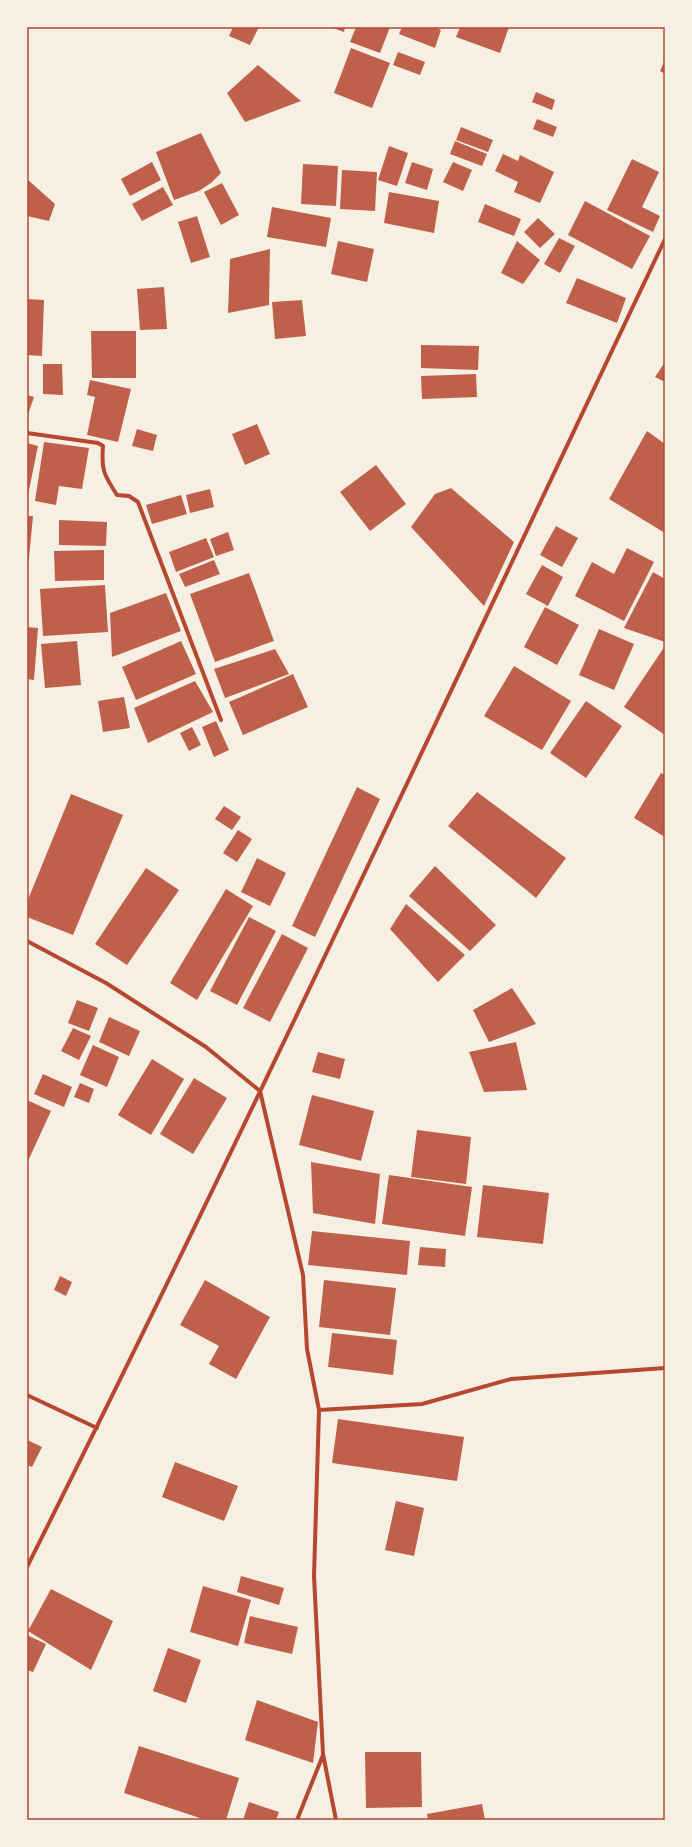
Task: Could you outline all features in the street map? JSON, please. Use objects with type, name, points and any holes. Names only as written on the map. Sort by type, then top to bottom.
[{"type":"street","points":[[27,1567],[97,1428],[260,1091],[665,240]]},
{"type":"street","points":[[27,433],[98,443],[103,446],[102,458],[104,475],[117,495],[129,496],[138,502],[221,720]]},
{"type":"street","points":[[27,941],[106,983],[199,1043],[260,1091],[303,1275],[307,1349],[318,1410],[314,1576],[323,1754],[336,1820]]},
{"type":"street","points":[[318,1410],[422,1404],[510,1379],[665,1368]]},
{"type":"street","points":[[27,1395],[97,1428]]},
{"type":"street","points":[[298,1820],[323,1754]]},
{"type":"building","points":[[233,27],[259,27],[250,45],[229,36]]},
{"type":"building","points":[[330,27],[345,27],[344,32]]},
{"type":"building","points":[[356,27],[390,27],[380,53],[350,42]]},
{"type":"building","points":[[402,27],[434,27],[441,30],[435,48],[399,34]]},
{"type":"building","points":[[460,27],[509,27],[500,53],[456,37]]},
{"type":"building","points":[[351,48],[390,63],[372,108],[334,93]]},
{"type":"building","points":[[398,52],[425,62],[420,75],[393,65]]},
{"type":"building","points":[[665,60],[665,74],[660,71]]},
{"type":"building","points":[[258,65],[301,101],[245,122],[227,93]]},
{"type":"building","points":[[536,92],[555,100],[552,110],[532,102]]},
{"type":"building","points":[[537,119],[557,127],[553,137],[533,129]]},
{"type":"building","points":[[461,127],[493,140],[488,152],[456,140]]},
{"type":"building","points":[[201,133],[221,173],[211,183],[199,191],[174,200],[156,152]]},
{"type":"building","points":[[455,141],[487,154],[482,166],[450,154]]},
{"type":"building","points":[[389,146],[408,153],[397,186],[378,180]]},
{"type":"building","points":[[503,154],[518,161],[520,155],[554,172],[540,203],[514,192],[518,182],[495,171]]},
{"type":"building","points":[[632,159],[659,172],[642,207],[660,216],[653,232],[607,210]]},
{"type":"building","points":[[152,162],[161,180],[130,196],[121,179]]},
{"type":"building","points":[[412,162],[433,169],[427,190],[405,183]]},
{"type":"building","points":[[453,162],[472,170],[463,191],[443,182]]},
{"type":"building","points":[[303,164],[338,166],[336,206],[301,204]]},
{"type":"building","points":[[342,170],[377,172],[375,211],[340,209]]},
{"type":"building","points":[[27,179],[55,204],[49,221],[27,216]]},
{"type":"building","points":[[222,183],[239,215],[221,225],[204,192]]},
{"type":"building","points":[[163,187],[173,205],[142,221],[132,204]]},
{"type":"building","points":[[389,192],[439,201],[434,233],[384,223]]},
{"type":"building","points":[[585,201],[650,236],[632,269],[568,235]]},
{"type":"building","points":[[485,204],[521,219],[514,236],[478,222]]},
{"type":"building","points":[[272,207],[331,218],[326,247],[267,237]]},
{"type":"building","points":[[197,216],[210,257],[191,263],[178,222]]},
{"type":"building","points":[[538,218],[555,234],[540,248],[524,232]]},
{"type":"building","points":[[559,238],[575,246],[560,273],[544,264]]},
{"type":"building","points":[[338,241],[374,249],[367,282],[331,274]]},
{"type":"building","points":[[517,241],[540,260],[523,284],[501,273]]},
{"type":"building","points":[[270,249],[269,305],[228,313],[230,259]]},
{"type":"building","points":[[577,278],[626,298],[617,323],[566,303]]},
{"type":"building","points":[[164,287],[167,329],[140,330],[137,289]]},
{"type":"building","points":[[27,299],[44,300],[42,356],[27,355]]},
{"type":"building","points":[[302,300],[306,336],[275,339],[272,302]]},
{"type":"building","points":[[91,331],[136,331],[136,378],[92,378]]},
{"type":"building","points":[[421,345],[479,346],[478,370],[421,368]]},
{"type":"building","points":[[665,362],[665,382],[655,377]]},
{"type":"building","points":[[43,364],[62,364],[63,395],[43,394]]},
{"type":"building","points":[[476,374],[477,397],[422,399],[421,376]]},
{"type":"building","points":[[90,380],[131,389],[118,442],[87,435],[95,397],[87,395]]},
{"type":"building","points":[[27,395],[34,397],[27,417]]},
{"type":"building","points":[[257,424],[270,454],[245,465],[232,434]]},
{"type":"building","points":[[137,429],[157,435],[153,451],[132,446]]},
{"type":"building","points":[[647,431],[665,444],[665,533],[609,499]]},
{"type":"building","points":[[44,442],[89,448],[82,489],[59,486],[56,505],[35,501]]},
{"type":"building","points":[[27,443],[38,446],[28,495],[27,495]]},
{"type":"building","points":[[376,465],[406,504],[370,531],[340,492]]},
{"type":"building","points":[[451,488],[514,542],[484,606],[411,527],[435,494]]},
{"type":"building","points":[[210,489],[214,507],[190,513],[186,495]]},
{"type":"building","points":[[181,495],[187,514],[152,524],[146,505]]},
{"type":"building","points":[[27,516],[33,516],[28,568],[27,568]]},
{"type":"building","points":[[59,520],[107,522],[106,546],[59,545]]},
{"type":"building","points":[[556,526],[578,538],[562,567],[540,555]]},
{"type":"building","points":[[228,532],[234,550],[216,556],[210,539]]},
{"type":"building","points":[[206,538],[214,557],[176,572],[169,552]]},
{"type":"building","points":[[627,548],[654,562],[624,621],[575,596],[592,562],[614,574]]},
{"type":"building","points":[[104,550],[104,580],[55,581],[54,551]]},
{"type":"building","points":[[214,560],[220,574],[185,587],[179,574]]},
{"type":"building","points":[[542,565],[563,577],[548,606],[526,594]]},
{"type":"building","points":[[653,572],[665,579],[665,642],[624,628]]},
{"type":"building","points":[[249,573],[274,641],[215,662],[190,594]]},
{"type":"building","points":[[105,585],[108,632],[43,636],[40,589]]},
{"type":"building","points":[[166,593],[181,631],[112,657],[110,613]]},
{"type":"building","points":[[545,607],[579,625],[557,665],[524,647]]},
{"type":"building","points":[[27,627],[38,628],[34,680],[27,679]]},
{"type":"building","points":[[599,629],[634,644],[614,690],[579,675]]},
{"type":"building","points":[[77,641],[81,685],[45,688],[41,644]]},
{"type":"building","points":[[181,641],[196,674],[136,700],[122,667]]},
{"type":"building","points":[[665,646],[665,735],[624,707]]},
{"type":"building","points":[[275,649],[289,674],[225,698],[214,669]]},
{"type":"building","points":[[514,666],[571,701],[542,750],[484,716]]},
{"type":"building","points":[[293,674],[308,707],[243,735],[229,702]]},
{"type":"building","points":[[195,681],[213,712],[148,743],[134,708]]},
{"type":"building","points":[[124,697],[130,728],[103,732],[98,701]]},
{"type":"building","points":[[586,701],[622,726],[586,778],[550,753]]},
{"type":"building","points":[[216,721],[229,750],[214,757],[202,727]]},
{"type":"building","points":[[192,727],[201,745],[189,751],[180,733]]},
{"type":"building","points":[[661,773],[665,775],[665,837],[634,818]]},
{"type":"building","points":[[357,787],[380,799],[315,937],[292,926]]},
{"type":"building","points":[[477,792],[566,858],[536,898],[448,826]]},
{"type":"building","points":[[71,794],[123,815],[73,935],[27,917],[27,902]]},
{"type":"building","points":[[224,806],[241,817],[232,830],[215,819]]},
{"type":"building","points":[[238,830],[252,839],[237,862],[223,853]]},
{"type":"building","points":[[257,858],[286,873],[270,906],[241,892]]},
{"type":"building","points":[[435,866],[496,925],[470,951],[409,896]]},
{"type":"building","points":[[146,868],[179,890],[127,965],[95,944]]},
{"type":"building","points":[[226,889],[253,906],[197,1000],[170,983]]},
{"type":"building","points":[[406,904],[465,955],[438,982],[390,929]]},
{"type":"building","points":[[249,917],[276,931],[237,1005],[210,991]]},
{"type":"building","points":[[282,934],[308,948],[270,1022],[243,1008]]},
{"type":"building","points":[[512,988],[536,1024],[489,1042],[473,1010]]},
{"type":"building","points":[[77,1000],[98,1008],[89,1031],[68,1023]]},
{"type":"building","points":[[109,1017],[140,1031],[129,1056],[99,1042]]},
{"type":"building","points":[[73,1028],[91,1036],[79,1060],[61,1051]]},
{"type":"building","points":[[516,1042],[527,1090],[484,1092],[469,1052]]},
{"type":"building","points":[[93,1045],[119,1057],[107,1087],[80,1075]]},
{"type":"building","points":[[318,1052],[345,1059],[340,1079],[312,1072]]},
{"type":"building","points":[[152,1059],[184,1079],[151,1135],[118,1115]]},
{"type":"building","points":[[43,1074],[72,1087],[64,1107],[34,1094]]},
{"type":"building","points":[[194,1078],[227,1098],[193,1154],[160,1134]]},
{"type":"building","points":[[80,1083],[94,1089],[89,1103],[74,1097]]},
{"type":"building","points":[[312,1095],[374,1111],[361,1161],[299,1145]]},
{"type":"building","points":[[27,1100],[51,1111],[27,1163]]},
{"type":"building","points":[[417,1130],[471,1137],[466,1184],[411,1177]]},
{"type":"building","points":[[311,1162],[380,1174],[375,1224],[313,1213]]},
{"type":"building","points":[[389,1175],[472,1187],[465,1236],[382,1224]]},
{"type":"building","points":[[483,1185],[549,1193],[543,1244],[477,1237]]},
{"type":"building","points":[[312,1231],[410,1241],[407,1275],[308,1265]]},
{"type":"building","points":[[420,1247],[446,1249],[445,1267],[418,1265]]},
{"type":"building","points":[[60,1276],[72,1282],[66,1296],[54,1290]]},
{"type":"building","points":[[205,1280],[270,1317],[236,1379],[209,1364],[219,1346],[180,1325]]},
{"type":"building","points":[[324,1280],[396,1288],[390,1335],[319,1327]]},
{"type":"building","points":[[332,1333],[397,1340],[393,1375],[328,1367]]},
{"type":"building","points":[[338,1419],[464,1437],[457,1481],[332,1463]]},
{"type":"building","points":[[27,1440],[42,1447],[32,1467],[27,1465]]},
{"type":"building","points":[[175,1462],[238,1486],[224,1521],[162,1497]]},
{"type":"building","points":[[396,1501],[424,1508],[414,1556],[385,1550]]},
{"type":"building","points":[[241,1576],[284,1588],[279,1605],[237,1592]]},
{"type":"building","points":[[203,1586],[251,1600],[238,1646],[190,1632]]},
{"type":"building","points":[[51,1589],[113,1621],[91,1670],[28,1631]]},
{"type":"building","points":[[250,1616],[298,1627],[292,1654],[244,1643]]},
{"type":"building","points":[[27,1635],[46,1644],[33,1672],[27,1670]]},
{"type":"building","points":[[168,1648],[201,1660],[186,1703],[153,1691]]},
{"type":"building","points":[[257,1700],[318,1722],[313,1763],[245,1740]]},
{"type":"building","points":[[139,1746],[239,1778],[226,1820],[206,1820],[124,1793]]},
{"type":"building","points":[[365,1752],[421,1752],[422,1807],[366,1808]]},
{"type":"building","points":[[249,1802],[279,1812],[276,1820],[243,1820]]},
{"type":"building","points":[[482,1804],[485,1820],[428,1820],[427,1814]]}]
